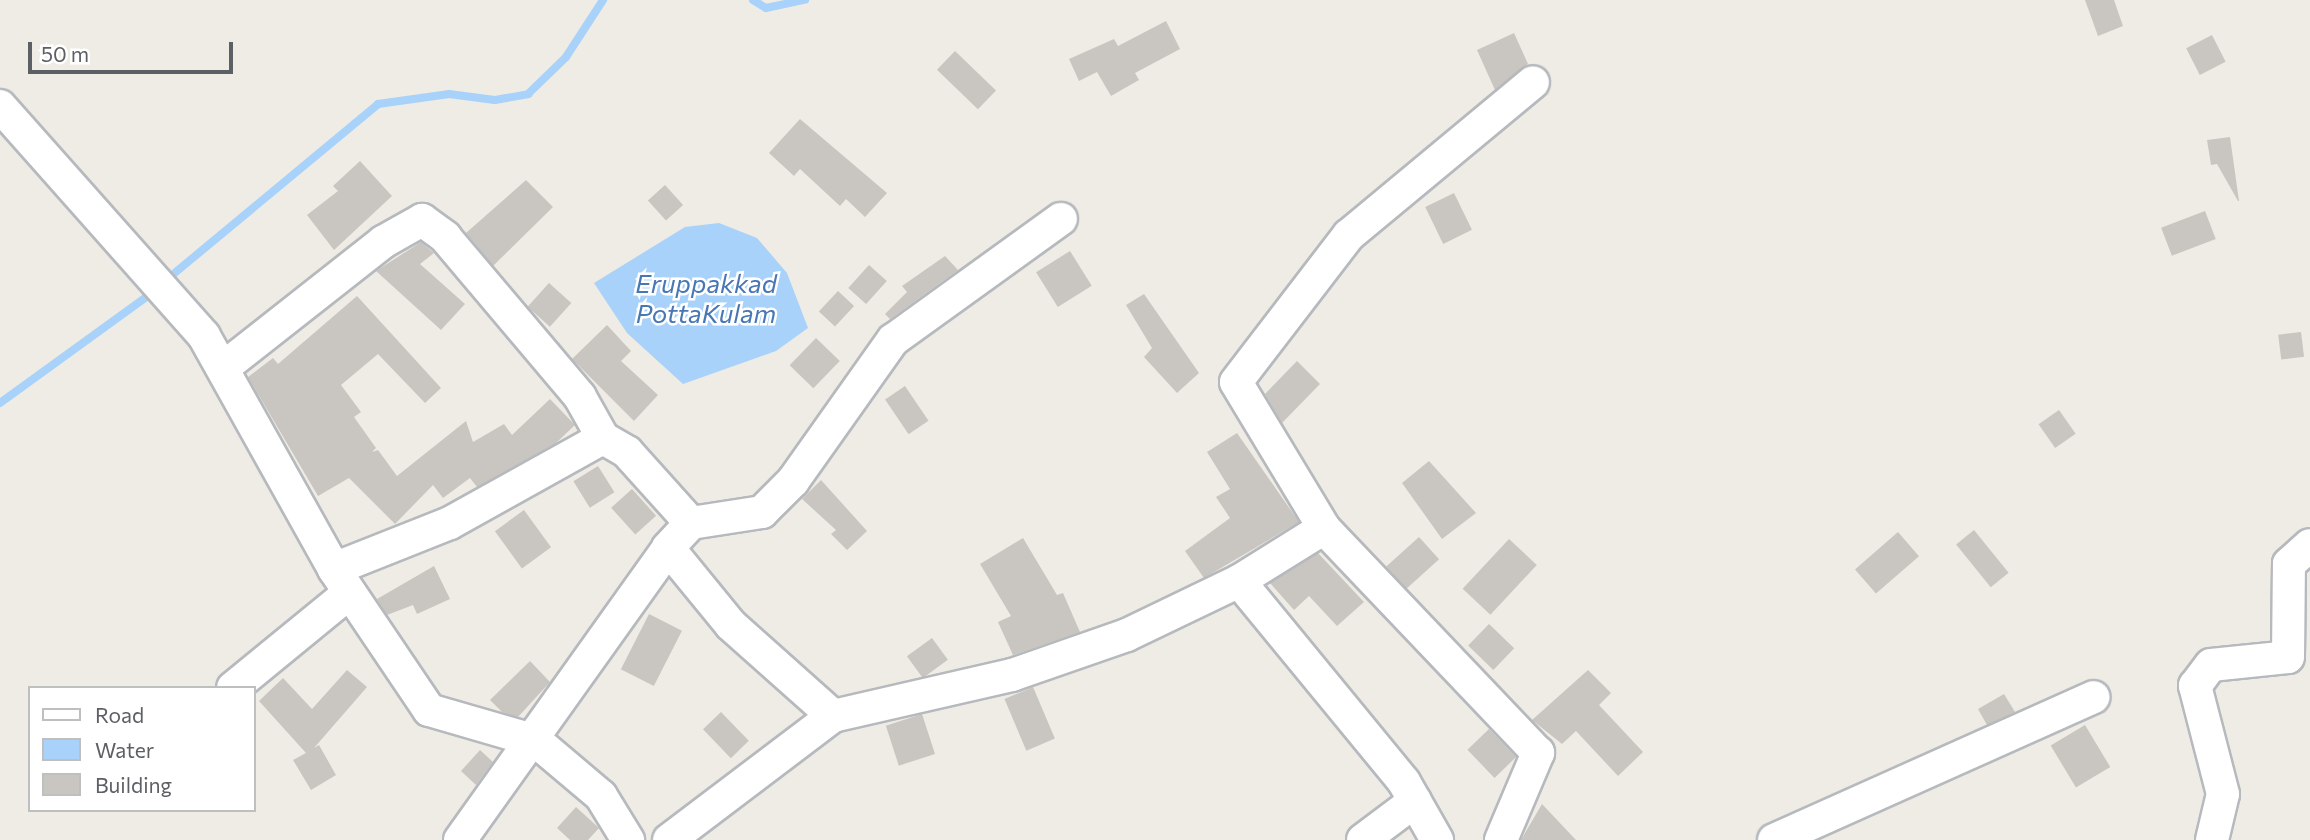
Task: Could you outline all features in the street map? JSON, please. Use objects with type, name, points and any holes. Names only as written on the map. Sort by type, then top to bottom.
[{"type":"street","points":[[1501,840],[1538,753],[1324,528],[1236,382],[1349,235],[1533,82]]},
{"type":"street","points":[[0,106],[172,300],[223,368],[341,581],[429,710],[536,741],[601,796],[628,840]]},
{"type":"street","points":[[460,840],[536,741],[668,548],[691,523],[762,512],[793,481],[893,340],[1061,219]]},
{"type":"street","points":[[223,368],[383,242],[422,220],[445,237],[580,397],[603,438],[627,452],[691,523]]},
{"type":"street","points":[[235,686],[341,581],[603,438]]},
{"type":"street","points":[[669,840],[833,716],[1012,676],[1127,635],[1238,581],[1324,528]]},
{"type":"street","points":[[2212,840],[2223,794],[2195,686],[2211,665],[2288,657],[2289,564],[2310,545]]},
{"type":"street","points":[[668,548],[730,625],[833,716]]},
{"type":"street","points":[[1238,581],[1415,801],[1437,840]]},
{"type":"street","points":[[1774,840],[2094,697]]},
{"type":"street","points":[[1363,840],[1415,801]]},
{"type":"water","name":"Eruppakkad PottaKulam","points":[[719,223],[757,238],[787,273],[808,328],[776,351],[683,384],[627,333],[594,283],[685,227]]},
{"type":"building","points":[[2085,0],[2114,0],[2123,26],[2098,36]]},
{"type":"building","points":[[1166,21],[1180,49],[1135,73],[1139,80],[1111,96],[1097,72],[1079,81],[1069,59],[1114,39],[1118,46]]},
{"type":"building","points":[[1514,33],[1528,64],[1495,90],[1477,50]]},
{"type":"building","points":[[2212,35],[2226,62],[2200,75],[2186,48]]},
{"type":"building","points":[[955,51],[996,91],[978,109],[937,70]]},
{"type":"building","points":[[800,119],[887,193],[865,217],[846,199],[840,206],[800,169],[794,176],[769,153]]},
{"type":"building","points":[[2230,137],[2239,201],[2217,164],[2211,165],[2207,140]]},
{"type":"building","points":[[360,161],[392,196],[334,250],[307,215],[338,191],[333,186]]},
{"type":"building","points":[[526,180],[553,207],[493,266],[466,233]]},
{"type":"building","points":[[665,185],[683,205],[666,220],[648,200]]},
{"type":"building","points":[[1454,193],[1472,230],[1443,244],[1425,207]]},
{"type":"building","points":[[2205,211],[2216,239],[2172,256],[2161,228]]},
{"type":"building","points":[[421,242],[434,253],[420,264],[465,304],[441,330],[376,271]]},
{"type":"building","points":[[1070,251],[1092,286],[1058,307],[1036,272]]},
{"type":"building","points":[[945,256],[958,270],[890,319],[885,314],[907,292],[902,286]]},
{"type":"building","points":[[869,265],[887,281],[866,304],[848,288]]},
{"type":"building","points":[[549,283],[571,303],[550,327],[528,307]]},
{"type":"building","points":[[838,291],[854,306],[835,326],[819,311]]},
{"type":"building","points":[[1144,294],[1199,373],[1177,393],[1144,357],[1152,348],[1126,305]]},
{"type":"building","points":[[357,296],[441,388],[425,403],[378,354],[341,385],[361,412],[354,417],[376,448],[372,452],[378,450],[397,476],[466,421],[473,442],[504,424],[512,435],[550,399],[575,425],[556,443],[477,487],[470,478],[443,498],[433,485],[395,524],[349,478],[318,496],[248,377],[273,358],[278,364]]},
{"type":"building","points":[[607,325],[631,351],[621,361],[658,395],[634,421],[572,359]]},
{"type":"building","points":[[2301,332],[2304,357],[2281,360],[2278,335]]},
{"type":"building","points":[[816,338],[840,361],[813,388],[790,365]]},
{"type":"building","points":[[1297,361],[1320,384],[1282,423],[1265,394]]},
{"type":"building","points":[[905,386],[928,421],[909,434],[885,399]]},
{"type":"building","points":[[2059,410],[2076,434],[2055,448],[2039,424]]},
{"type":"building","points":[[1237,433],[1299,522],[1204,578],[1185,551],[1230,518],[1216,497],[1230,489],[1207,452]]},
{"type":"building","points":[[1429,461],[1476,513],[1442,539],[1402,483]]},
{"type":"building","points":[[598,466],[614,492],[590,508],[573,481]]},
{"type":"building","points":[[821,480],[867,531],[847,550],[831,534],[836,530],[802,499]]},
{"type":"building","points":[[632,489],[656,516],[635,534],[611,508]]},
{"type":"building","points":[[524,510],[551,547],[522,568],[495,531]]},
{"type":"building","points":[[1974,530],[2009,573],[1991,587],[1956,544]]},
{"type":"building","points":[[1898,532],[1919,556],[1876,594],[1855,569]]},
{"type":"building","points":[[1419,537],[1439,559],[1406,589],[1386,566]]},
{"type":"building","points":[[1023,538],[1057,595],[1063,593],[1080,632],[1013,655],[998,622],[1011,616],[980,564]]},
{"type":"building","points":[[1509,539],[1537,565],[1490,615],[1463,589]]},
{"type":"building","points":[[1318,553],[1364,602],[1337,626],[1309,596],[1294,610],[1270,583]]},
{"type":"building","points":[[434,566],[450,599],[417,614],[413,605],[387,615],[377,599]]},
{"type":"building","points":[[649,614],[682,631],[654,686],[621,669]]},
{"type":"building","points":[[1489,624],[1514,648],[1493,670],[1468,646]]},
{"type":"building","points":[[932,638],[948,660],[923,678],[907,656]]},
{"type":"building","points":[[530,661],[550,682],[518,717],[502,712],[490,700]]},
{"type":"building","points":[[347,670],[367,687],[314,748],[319,745],[336,775],[311,790],[293,760],[306,753],[259,701],[283,678],[312,709]]},
{"type":"building","points":[[1588,670],[1611,693],[1599,705],[1643,752],[1618,776],[1576,731],[1562,744],[1532,720]]},
{"type":"building","points":[[1033,687],[1055,739],[1026,751],[1004,699]]},
{"type":"building","points":[[2004,694],[2015,712],[1987,725],[1978,709]]},
{"type":"building","points":[[721,712],[749,741],[731,758],[703,729]]},
{"type":"building","points":[[922,714],[935,754],[899,766],[886,726]]},
{"type":"building","points":[[2085,725],[2110,767],[2076,788],[2051,746]]},
{"type":"building","points":[[1489,729],[1516,757],[1495,778],[1467,750]]},
{"type":"building","points":[[480,750],[493,762],[476,785],[461,771]]},
{"type":"building","points":[[1542,804],[1576,840],[1521,840]]},
{"type":"building","points":[[576,807],[599,828],[588,840],[570,840],[557,828]]},
{"type":"waterway","points":[[165,281],[378,104],[449,94],[495,100],[528,94],[566,57],[603,0]]},
{"type":"waterway","points":[[753,0],[766,8],[805,0]]},
{"type":"waterway","points":[[0,403],[156,290]]}]
